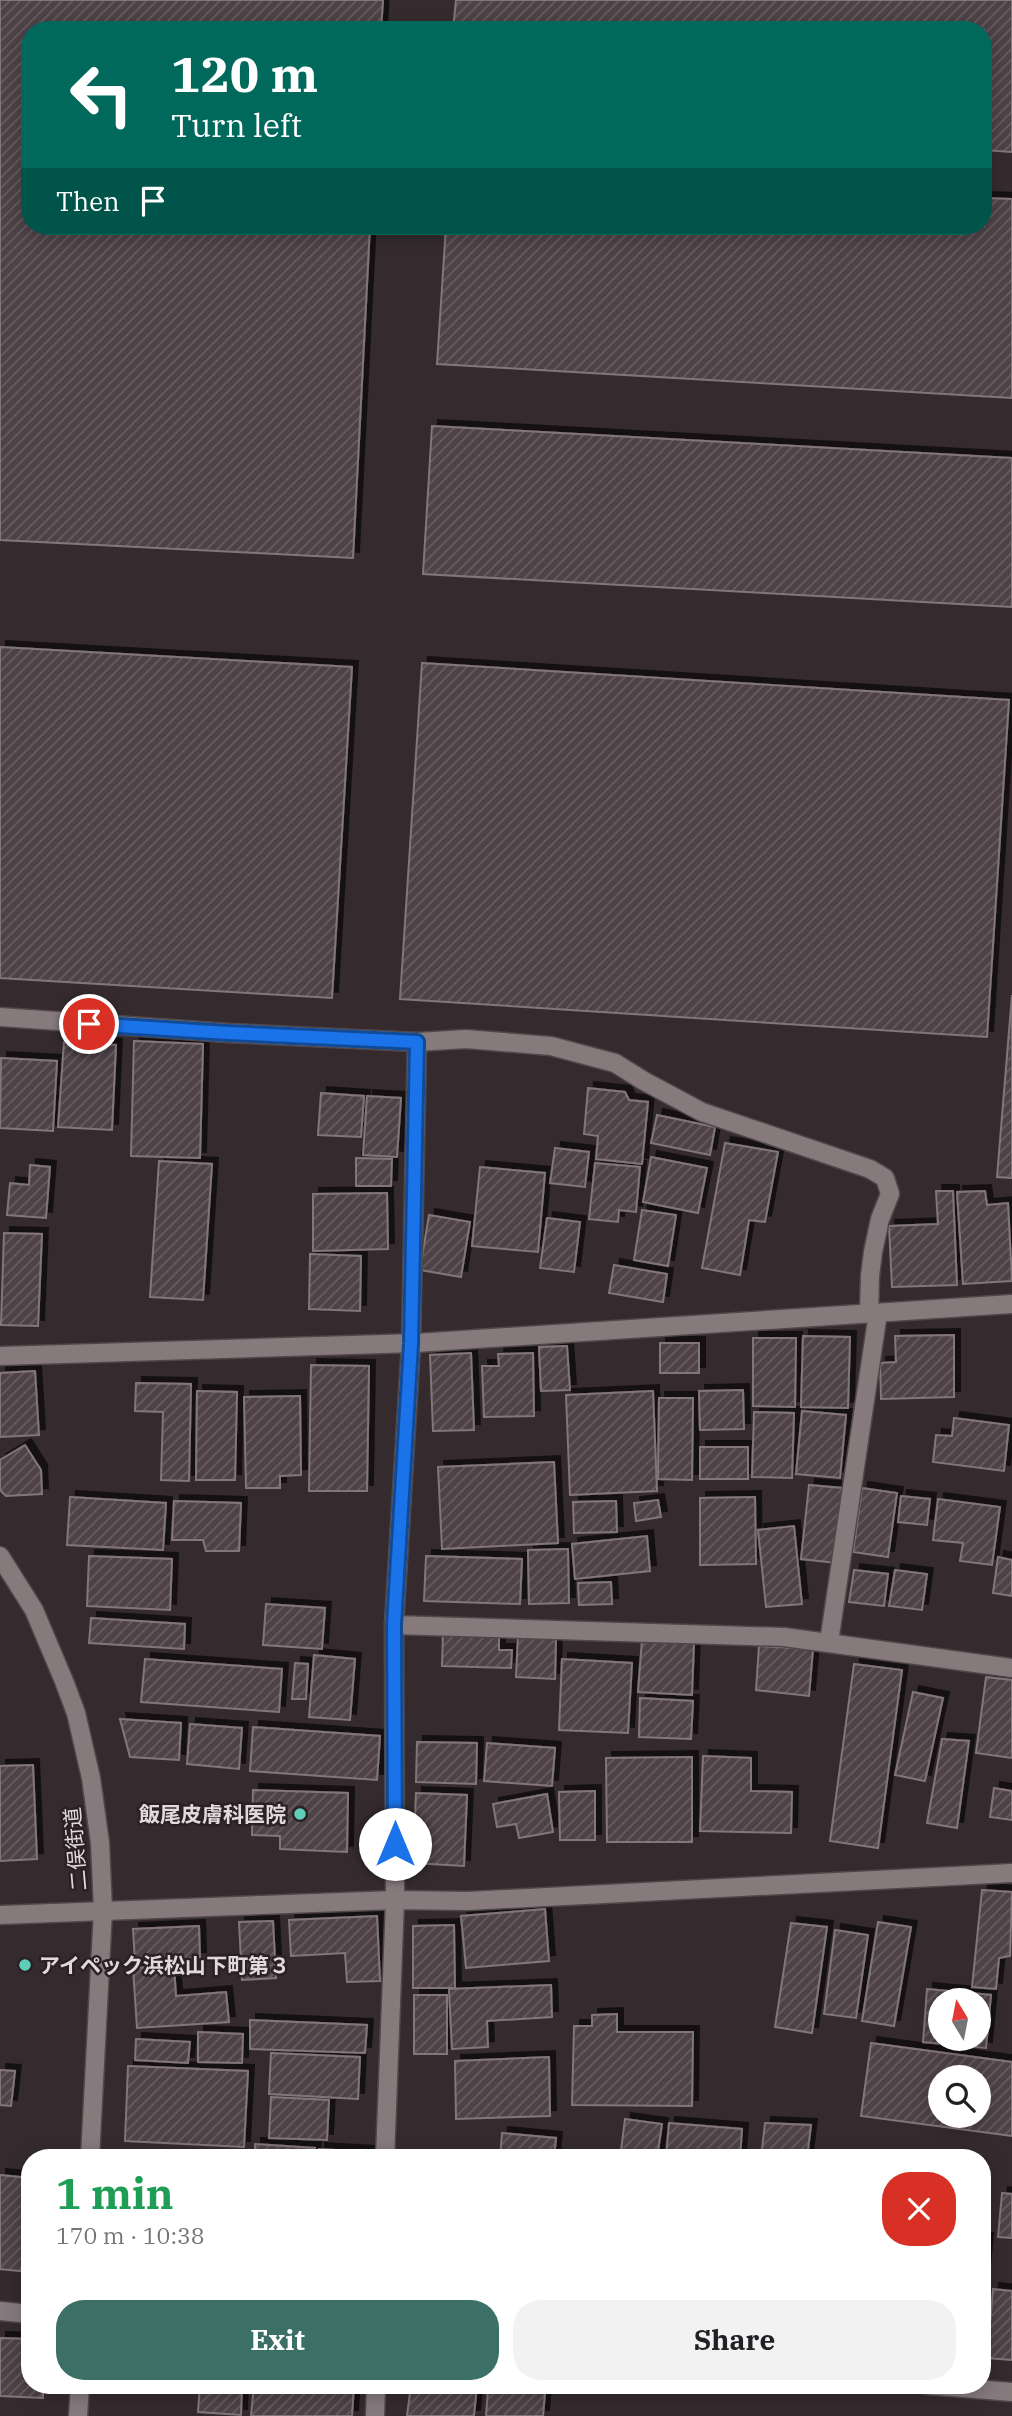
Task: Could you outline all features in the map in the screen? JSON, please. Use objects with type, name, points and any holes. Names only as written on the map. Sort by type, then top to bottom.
[{"type":"street","points":[[0,1017],[228,1033],[417,1042],[466,1040],[551,1046],[615,1063],[702,1112],[870,1169],[885,1178],[890,1194],[880,1219],[873,1252],[870,1276],[873,1313],[851,1506],[829,1642]]},
{"type":"street","points":[[386,2149],[395,1900],[394,1625],[411,1344],[417,1042]]},
{"type":"street","points":[[0,1356],[411,1344],[1012,1304]]},
{"type":"street","name":"二俣街道","points":[[0,1556],[34,1610],[76,1713],[91,1779],[98,1830],[103,1910],[90,2149]]},
{"type":"street","points":[[394,1625],[717,1634],[829,1642],[1012,1668]]},
{"type":"street","points":[[0,1915],[395,1900],[468,1901],[1012,1873]]},
{"type":"street","points":[[0,2311],[21,2313]]},
{"type":"street","points":[[991,2390],[1012,2392]]},
{"type":"street","points":[[78,2416],[79,2394]]},
{"type":"street","points":[[375,2416],[376,2394]]},
{"type":"building","points":[[0,0],[383,0],[382,21],[21,21],[21,235],[370,235],[353,558],[0,540]]},
{"type":"building","points":[[456,0],[1012,0],[1012,152],[992,151],[992,21],[454,21]]},
{"type":"building","points":[[992,198],[1012,199],[1012,398],[437,364],[445,235],[992,235]]},
{"type":"building","points":[[432,426],[1012,458],[1012,607],[423,574]]},
{"type":"building","points":[[0,647],[352,667],[332,998],[0,978]]},
{"type":"building","points":[[422,663],[1009,700],[987,1037],[400,999]]},
{"type":"building","points":[[1012,995],[1012,1178],[997,1177]]},
{"type":"building","points":[[134,1041],[203,1044],[200,1158],[131,1156]]},
{"type":"building","points":[[64,1042],[116,1045],[112,1130],[58,1127]]},
{"type":"building","points":[[1,1058],[57,1061],[53,1131],[0,1128]]},
{"type":"building","points":[[588,1088],[625,1092],[629,1100],[648,1102],[642,1164],[596,1159],[598,1136],[584,1134]]},
{"type":"building","points":[[321,1093],[364,1096],[361,1137],[318,1135]]},
{"type":"building","points":[[367,1096],[401,1098],[397,1157],[363,1155]]},
{"type":"building","points":[[657,1115],[715,1127],[710,1155],[651,1143]]},
{"type":"building","points":[[725,1143],[778,1152],[765,1222],[749,1220],[740,1275],[702,1268]]},
{"type":"building","points":[[555,1148],[589,1152],[585,1187],[550,1183]]},
{"type":"building","points":[[651,1157],[707,1168],[698,1213],[643,1202]]},
{"type":"building","points":[[356,1158],[392,1159],[391,1186],[356,1186]]},
{"type":"building","points":[[159,1161],[212,1164],[203,1300],[150,1297]]},
{"type":"building","points":[[595,1163],[640,1167],[636,1212],[619,1210],[618,1222],[589,1219]]},
{"type":"building","points":[[30,1165],[50,1167],[46,1218],[7,1215],[10,1183],[29,1185]]},
{"type":"building","points":[[480,1167],[545,1173],[538,1252],[472,1246]]},
{"type":"building","points":[[936,1191],[953,1191],[957,1285],[892,1287],[889,1226],[938,1224]]},
{"type":"building","points":[[985,1191],[987,1205],[1008,1203],[1012,1281],[963,1284],[957,1192]]},
{"type":"building","points":[[387,1193],[388,1249],[313,1251],[313,1194]]},
{"type":"building","points":[[642,1210],[676,1215],[668,1266],[634,1260]]},
{"type":"building","points":[[429,1215],[470,1222],[461,1277],[420,1270]]},
{"type":"building","points":[[547,1218],[580,1222],[574,1272],[540,1268]]},
{"type":"building","points":[[4,1233],[42,1234],[38,1326],[1,1325]]},
{"type":"building","points":[[310,1254],[361,1256],[360,1311],[309,1309]]},
{"type":"building","points":[[614,1265],[667,1274],[663,1302],[609,1293]]},
{"type":"building","points":[[954,1335],[954,1397],[881,1399],[880,1363],[896,1362],[895,1336]]},
{"type":"building","points":[[803,1336],[850,1337],[848,1408],[801,1407]]},
{"type":"building","points":[[753,1338],[796,1338],[795,1407],[753,1406]]},
{"type":"building","points":[[660,1343],[699,1343],[699,1373],[660,1373]]},
{"type":"building","points":[[567,1346],[570,1390],[541,1391],[539,1347]]},
{"type":"building","points":[[471,1353],[474,1430],[433,1431],[430,1355]]},
{"type":"building","points":[[533,1353],[534,1416],[484,1417],[482,1366],[499,1366],[498,1354]]},
{"type":"building","points":[[311,1365],[369,1366],[367,1491],[309,1491]]},
{"type":"building","points":[[35,1371],[39,1435],[0,1437],[0,1373]]},
{"type":"building","points":[[136,1383],[191,1384],[189,1481],[161,1480],[163,1412],[135,1411]]},
{"type":"building","points":[[743,1390],[744,1429],[700,1430],[699,1391]]},
{"type":"building","points":[[197,1391],[237,1392],[235,1480],[196,1480]]},
{"type":"building","points":[[653,1391],[657,1491],[570,1495],[566,1395]]},
{"type":"building","points":[[300,1396],[301,1475],[280,1476],[280,1488],[246,1488],[244,1397]]},
{"type":"building","points":[[659,1398],[693,1398],[692,1480],[658,1479]]},
{"type":"building","points":[[802,1411],[846,1415],[840,1478],[796,1474]]},
{"type":"building","points":[[754,1412],[794,1413],[792,1478],[752,1477]]},
{"type":"building","points":[[954,1418],[1009,1425],[1004,1471],[933,1462],[936,1435],[952,1436]]},
{"type":"building","points":[[25,1445],[41,1470],[42,1494],[6,1496],[0,1490],[0,1460]]},
{"type":"building","points":[[700,1447],[748,1447],[748,1479],[700,1479]]},
{"type":"building","points":[[554,1462],[558,1543],[442,1549],[438,1467]]},
{"type":"building","points":[[809,1485],[843,1488],[836,1563],[801,1559]]},
{"type":"building","points":[[862,1488],[897,1493],[888,1557],[853,1552]]},
{"type":"building","points":[[901,1496],[930,1499],[927,1525],[898,1522]]},
{"type":"building","points":[[70,1497],[166,1503],[163,1550],[67,1545]]},
{"type":"building","points":[[755,1497],[756,1564],[700,1565],[700,1498]]},
{"type":"building","points":[[938,1499],[1000,1507],[992,1565],[960,1561],[963,1543],[933,1540]]},
{"type":"building","points":[[658,1500],[661,1517],[636,1521],[634,1503]]},
{"type":"building","points":[[174,1501],[241,1503],[239,1551],[206,1551],[203,1540],[172,1540]]},
{"type":"building","points":[[616,1501],[617,1532],[574,1533],[573,1502]]},
{"type":"building","points":[[794,1526],[802,1604],[766,1607],[758,1530]]},
{"type":"building","points":[[647,1536],[650,1571],[575,1579],[572,1544]]},
{"type":"building","points":[[568,1549],[569,1603],[529,1604],[528,1550]]},
{"type":"building","points":[[89,1556],[172,1559],[170,1610],[87,1606]]},
{"type":"building","points":[[426,1556],[522,1559],[520,1604],[424,1601]]},
{"type":"building","points":[[998,1557],[1012,1560],[1012,1596],[993,1593]]},
{"type":"building","points":[[854,1570],[888,1574],[884,1606],[849,1602]]},
{"type":"building","points":[[895,1570],[927,1574],[922,1610],[889,1606]]},
{"type":"building","points":[[611,1582],[612,1604],[579,1605],[578,1583]]},
{"type":"building","points":[[266,1604],[325,1608],[322,1649],[263,1645]]},
{"type":"building","points":[[91,1618],[185,1624],[184,1649],[89,1643]]},
{"type":"building","points":[[443,1631],[499,1633],[499,1650],[512,1650],[511,1668],[442,1666]]},
{"type":"building","points":[[518,1636],[556,1638],[555,1679],[516,1677]]},
{"type":"building","points":[[642,1640],[694,1642],[692,1695],[638,1692]]},
{"type":"building","points":[[759,1646],[813,1649],[809,1696],[756,1690]]},
{"type":"building","points":[[314,1655],[355,1659],[350,1720],[309,1717]]},
{"type":"building","points":[[145,1659],[282,1669],[279,1712],[141,1702]]},
{"type":"building","points":[[562,1659],[632,1663],[628,1733],[559,1730]]},
{"type":"building","points":[[295,1663],[308,1664],[306,1699],[292,1699]]},
{"type":"building","points":[[854,1664],[902,1670],[878,1848],[830,1841]]},
{"type":"building","points":[[986,1677],[1012,1680],[1012,1758],[976,1753]]},
{"type":"building","points":[[913,1692],[943,1698],[925,1781],[895,1775]]},
{"type":"building","points":[[640,1698],[693,1701],[691,1739],[639,1737]]},
{"type":"building","points":[[120,1719],[181,1723],[179,1760],[130,1757]]},
{"type":"building","points":[[190,1724],[242,1728],[239,1769],[187,1764]]},
{"type":"building","points":[[253,1727],[380,1736],[377,1780],[250,1771]]},
{"type":"building","points":[[942,1739],[969,1741],[957,1828],[927,1823]]},
{"type":"building","points":[[417,1742],[477,1743],[476,1784],[416,1782]]},
{"type":"building","points":[[487,1743],[555,1748],[552,1786],[484,1781]]},
{"type":"building","points":[[703,1756],[751,1758],[751,1791],[792,1792],[791,1833],[700,1831]]},
{"type":"building","points":[[692,1757],[692,1842],[607,1842],[606,1758]]},
{"type":"building","points":[[33,1765],[37,1859],[0,1861],[0,1766]]},
{"type":"building","points":[[994,1788],[1012,1791],[1012,1820],[990,1817]]},
{"type":"building","name":"飯尾皮膚科医院","points":[[253,1790],[348,1793],[347,1852],[280,1849],[280,1836],[252,1835]]},
{"type":"building","points":[[595,1791],[595,1840],[560,1840],[559,1792]]},
{"type":"building","points":[[416,1793],[467,1795],[464,1866],[413,1863]]},
{"type":"building","points":[[547,1794],[553,1832],[519,1838],[516,1824],[497,1827],[493,1804]]},
{"type":"building","points":[[982,1890],[1012,1892],[1010,1956],[999,1958],[996,1989],[972,1987]]},
{"type":"building","points":[[545,1909],[549,1961],[466,1968],[461,1916]]},
{"type":"building","points":[[377,1916],[380,1981],[347,1982],[345,1953],[291,1956],[289,1920]]},
{"type":"building","points":[[273,1921],[276,1978],[242,1980],[239,1922]]},
{"type":"building","points":[[878,1922],[911,1927],[894,2026],[862,2021]]},
{"type":"building","points":[[791,1923],[827,1927],[812,2033],[775,2027]]},
{"type":"building","points":[[454,1925],[455,1988],[413,1988],[413,1926]]},
{"type":"building","points":[[199,1926],[200,1958],[135,1962],[133,1929]]},
{"type":"building","points":[[835,1930],[868,1935],[856,2018],[824,2014]]},
{"type":"building","points":[[174,1966],[176,1996],[226,1992],[229,2022],[137,2028],[133,1968]]},
{"type":"building","points":[[551,1985],[552,2017],[487,2021],[488,2047],[452,2049],[449,1989]]},
{"type":"building","points":[[927,1989],[928,1989],[928,2042],[923,2042]]},
{"type":"building","points":[[414,1995],[447,1995],[447,2054],[414,2054]]},
{"type":"building","points":[[617,2014],[617,2032],[693,2032],[692,2106],[572,2105],[574,2026],[592,2026],[592,2015]]},
{"type":"building","points":[[250,2020],[367,2025],[365,2053],[250,2049]]},
{"type":"building","points":[[198,2032],[243,2034],[242,2063],[198,2062]]},
{"type":"building","points":[[136,2039],[190,2042],[188,2063],[135,2060]]},
{"type":"building","points":[[871,2043],[1012,2062],[1012,2136],[952,2128],[991,2128],[991,2065],[928,2065],[928,2125],[861,2116]]},
{"type":"building","points":[[271,2053],[360,2057],[358,2099],[269,2094]]},
{"type":"building","points":[[549,2057],[550,2116],[456,2119],[455,2061]]},
{"type":"building","points":[[128,2066],[248,2071],[244,2147],[125,2141]]},
{"type":"building","points":[[0,2070],[15,2071],[11,2106],[0,2105]]},
{"type":"building","points":[[271,2097],[329,2100],[327,2140],[269,2138]]},
{"type":"building","points":[[625,2119],[662,2124],[658,2149],[621,2149]]},
{"type":"building","points":[[669,2123],[742,2129],[741,2149],[667,2149]]},
{"type":"building","points":[[765,2123],[811,2125],[808,2149],[762,2149]]},
{"type":"building","points":[[502,2133],[556,2138],[555,2149],[501,2149]]},
{"type":"building","points":[[255,2144],[315,2148],[315,2149],[255,2149]]},
{"type":"building","points":[[0,2175],[21,2177],[21,2271],[0,2269]]},
{"type":"building","points":[[1002,2193],[1012,2194],[1012,2238],[998,2237]]},
{"type":"building","points":[[993,2289],[1012,2291],[1012,2360],[991,2358]]},
{"type":"building","points":[[0,2338],[21,2339],[21,2394],[43,2394],[43,2398],[0,2396]]},
{"type":"building","points":[[199,2394],[242,2394],[241,2415],[198,2412]]},
{"type":"building","points":[[253,2394],[353,2394],[352,2416],[251,2416]]},
{"type":"building","points":[[410,2394],[476,2394],[474,2416],[407,2416]]},
{"type":"building","points":[[488,2394],[545,2394],[543,2416],[486,2416]]},
{"type":"place","name":"飯尾皮膚科医院","points":[[300,1814]]},
{"type":"place","name":"アイペック浜松山下町第３","points":[[25,1965]]},
{"type":"route","points":[[89,1024],[417,1042],[411,1344],[394,1625],[395,1844]]}]
